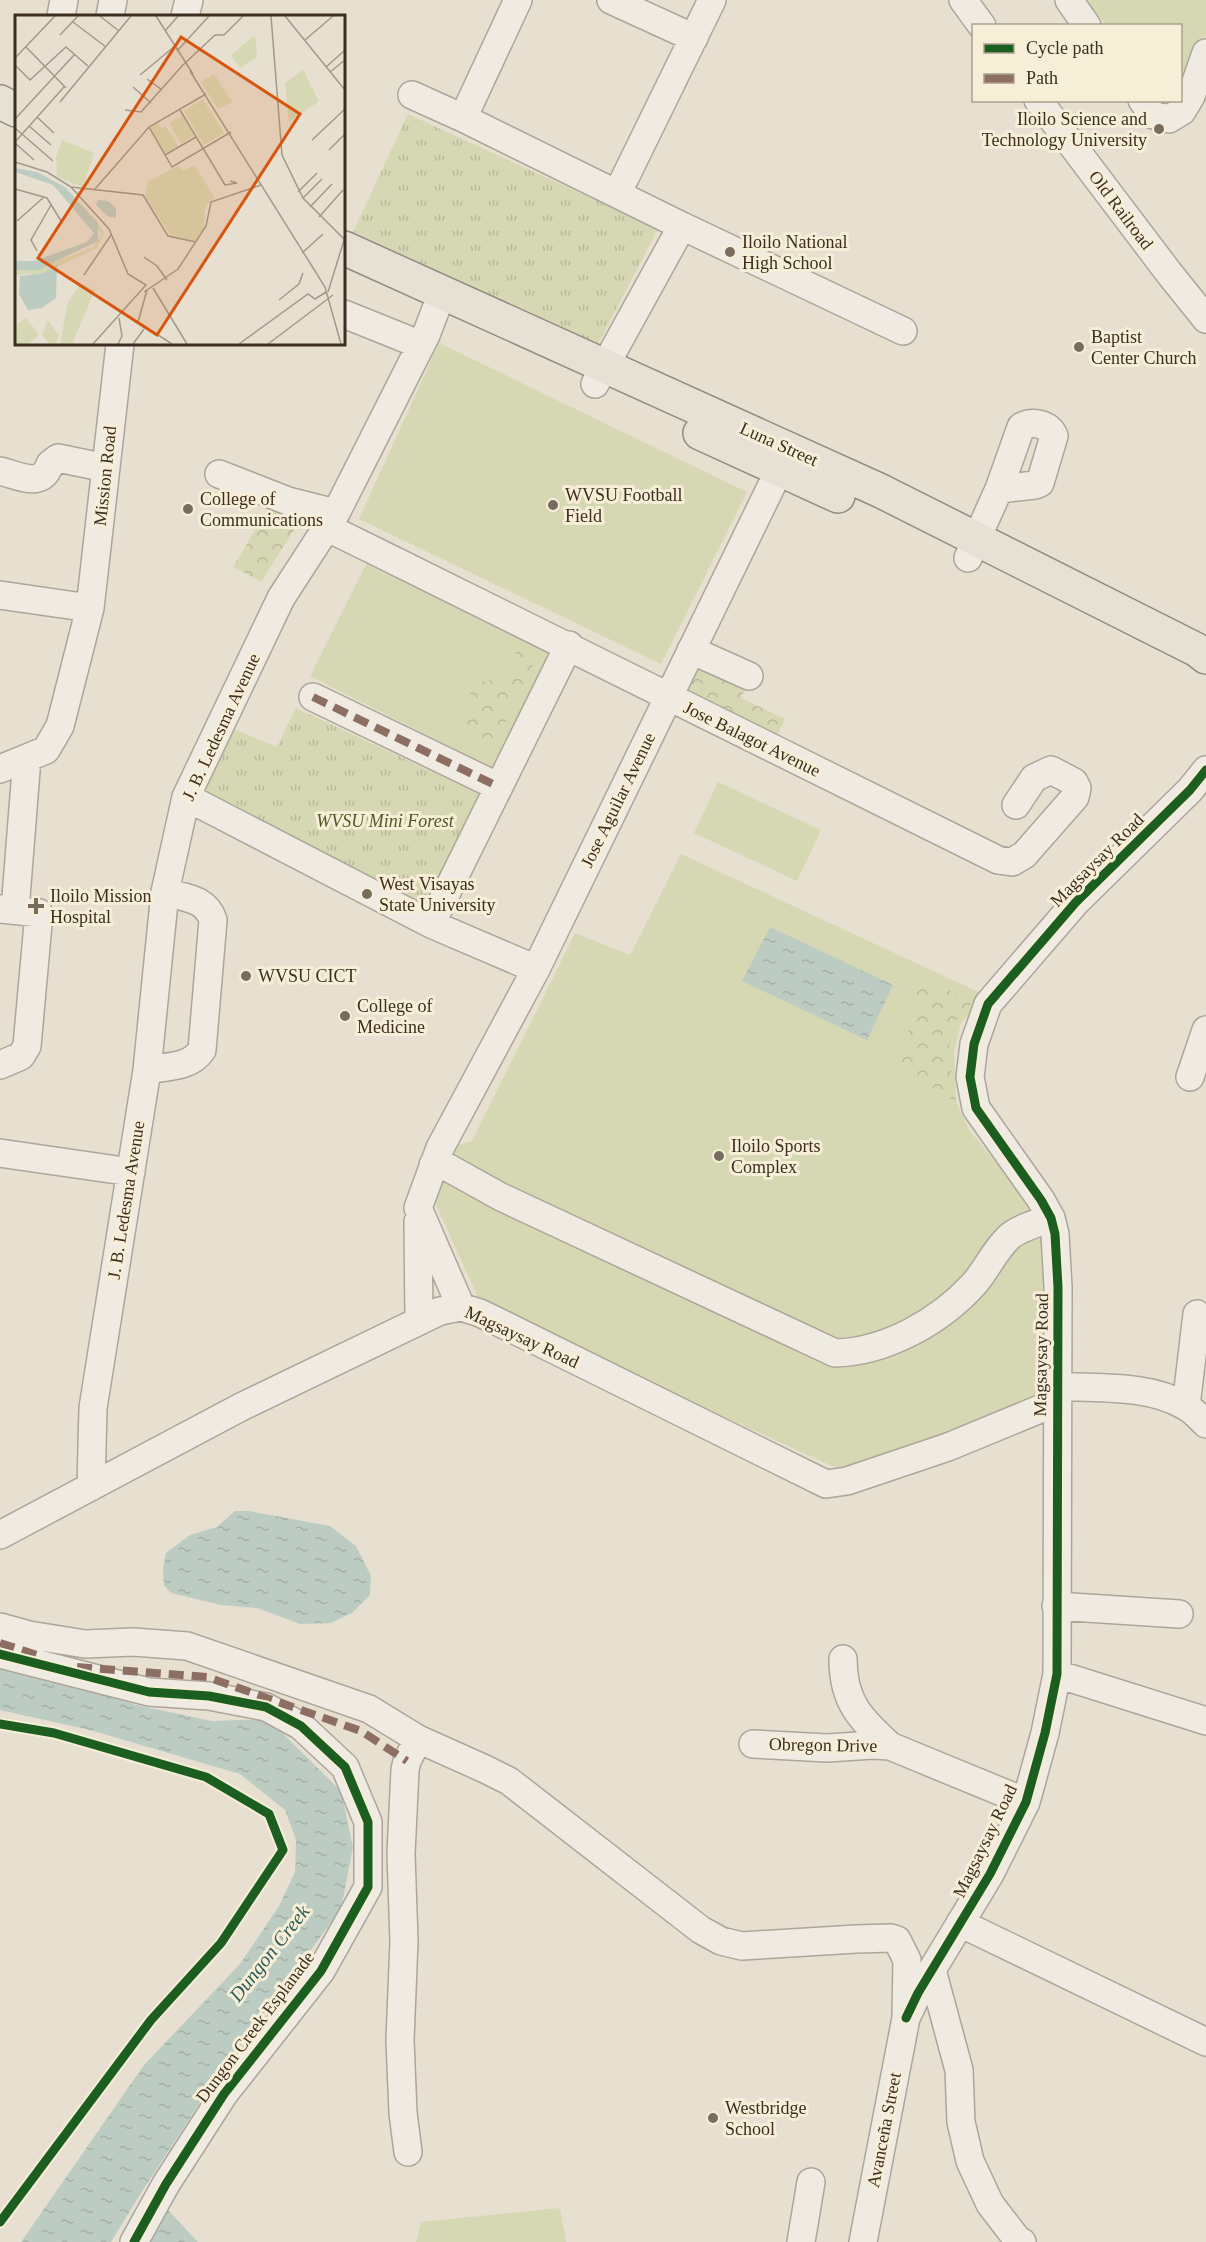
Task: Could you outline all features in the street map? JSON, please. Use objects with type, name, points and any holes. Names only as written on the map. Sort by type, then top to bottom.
[{"type":"main road","points":[[0,102],[15,110]]},
{"type":"main road","name":"Luna Street","points":[[345,249],[439,302],[785,459],[973,549],[1197,650],[1206,657]]},
{"type":"main road","name":"Luna Street","points":[[345,269],[439,302]]},
{"type":"main road","name":"Luna Street","points":[[973,549],[1187,669],[1206,674]]},
{"type":"street","points":[[49,15],[52,0]]},
{"type":"street","points":[[61,15],[64,0]]},
{"type":"street","points":[[110,15],[113,0]]},
{"type":"street","points":[[464,118],[518,0]]},
{"type":"street","points":[[610,0],[694,38]]},
{"type":"street","points":[[617,194],[712,0]]},
{"type":"street","points":[[963,0],[981,24]]},
{"type":"street","points":[[1069,0],[1086,24]]},
{"type":"street","points":[[1143,102],[1153,115],[1169,119],[1182,111],[1191,96],[1206,52]]},
{"type":"street","points":[[412,95],[903,331]]},
{"type":"street","name":"Old Railroad","points":[[1040,102],[1206,319]]},
{"type":"street","points":[[600,375],[682,226]]},
{"type":"street","name":"J. B. Ledesma Avenue","points":[[91,1487],[93,1408],[147,1070],[165,892],[186,797],[281,598],[332,520],[421,345],[439,302]]},
{"type":"street","points":[[345,314],[421,345]]},
{"type":"street","name":"Mission Road","points":[[0,769],[46,750],[60,726],[90,609],[120,345]]},
{"type":"street","points":[[0,471],[34,479],[41,478],[46,475],[50,464],[58,458],[106,468]]},
{"type":"street","name":"Jose Aguilar Avenue","points":[[419,1321],[418,1208],[437,1156],[536,969],[785,459]]},
{"type":"street","name":"Jose Balagot Avenue","points":[[219,474],[332,520],[668,698],[998,860],[1012,862],[1024,855],[1076,797],[1077,788],[1074,782],[1052,770],[1034,778],[1016,805]]},
{"type":"street","points":[[973,549],[999,489]]},
{"type":"street","points":[[0,595],[90,609]]},
{"type":"street","points":[[431,924],[568,645]]},
{"type":"street","points":[[691,650],[749,675]]},
{"type":"street","points":[[313,698],[499,787]]},
{"type":"street","points":[[0,1065],[21,1056],[27,1046],[18,910],[9,881],[27,758]]},
{"type":"street","name":"Magsaysay Road","points":[[906,2018],[918,1993],[990,1874],[1026,1802],[1045,1733],[1057,1674],[1058,1287],[1055,1234],[1051,1218],[1041,1200],[976,1108],[970,1077],[974,1044],[988,1004],[1076,902],[1190,790],[1206,770]]},
{"type":"street","points":[[186,797],[431,924],[536,969]]},
{"type":"street","points":[[147,1070],[189,1063],[202,1050],[213,920],[210,910],[203,903],[165,892]]},
{"type":"street","points":[[1190,1077],[1206,1030]]},
{"type":"street","points":[[0,1153],[131,1172]]},
{"type":"street","points":[[437,1156],[447,1167],[501,1197],[835,1353],[856,1352],[884,1344],[943,1314],[974,1284],[1010,1236],[1051,1218]]},
{"type":"street","points":[[418,1208],[460,1306]]},
{"type":"street","name":"Magsaysay Road","points":[[0,1535],[241,1407],[440,1311],[460,1306],[480,1313],[826,1484],[847,1481],[948,1447],[1057,1394]]},
{"type":"street","points":[[1186,1406],[1197,1314]]},
{"type":"street","points":[[1057,1394],[1144,1392],[1164,1396],[1186,1406],[1206,1424]]},
{"type":"street","points":[[1056,1606],[1179,1614]]},
{"type":"street","points":[[0,1627],[29,1635],[85,1644],[133,1642],[187,1646],[369,1710],[418,1740],[485,1768],[508,1781],[701,1930],[720,1941],[742,1946],[856,1939],[891,1938],[897,1940],[907,1959],[906,2018]]},
{"type":"street","name":"Dungon Creek Esplanade","points":[[0,1654],[149,1692],[209,1696],[266,1707],[301,1726],[345,1767],[368,1822],[368,1887],[321,1971],[224,2094],[166,2184],[134,2242]]},
{"type":"street","points":[[843,1659],[843,1678],[850,1701],[867,1725],[890,1746]]},
{"type":"street","points":[[1057,1674],[1206,1721]]},
{"type":"street","points":[[408,2152],[401,2077],[400,2004],[404,1941],[401,1854],[406,1761],[418,1740]]},
{"type":"street","name":"Obregon Drive","points":[[753,1744],[826,1748],[890,1746],[1026,1802]]},
{"type":"street","points":[[960,1923],[1206,2042]]},
{"type":"street","points":[[932,1970],[959,2070],[961,2121],[970,2161],[990,2204],[1017,2239],[1022,2242]]},
{"type":"street","name":"Avanceña Street","points":[[863,2242],[906,2018]]},
{"type":"street","points":[[801,2242],[811,2182]]},
{"type":"green space","points":[[1086,0],[1206,0],[1206,34],[1187,92],[1182,95],[1182,24],[1105,24]]},
{"type":"green space","points":[[408,114],[658,229],[598,344],[353,232]]},
{"type":"green space","name":"WVSU Football Field","points":[[439,343],[747,492],[661,664],[359,519]]},
{"type":"green space","points":[[269,507],[299,522],[261,582],[233,567]]},
{"type":"green space","points":[[369,559],[553,648],[492,768],[310,676]]},
{"type":"green space","points":[[521,642],[541,649],[494,745],[487,739],[471,734],[461,718],[474,684],[511,675],[512,661]]},
{"type":"green space","points":[[694,660],[747,685],[741,698],[785,719],[774,742],[676,696]]},
{"type":"green space","name":"WVSU Mini Forest","points":[[296,708],[480,794],[420,912],[197,795],[232,728],[277,747]]},
{"type":"green space","points":[[718,782],[821,830],[797,881],[694,833]]},
{"type":"green space","name":"Iloilo Sports Complex","points":[[681,854],[985,995],[961,1023],[954,1052],[956,1102],[969,1130],[998,1165],[1031,1212],[1048,1256],[1041,1398],[847,1473],[482,1306],[431,1194],[451,1147],[472,1141],[575,933],[630,955]]},
{"type":"green space","points":[[924,979],[973,1001],[957,1019],[948,1050],[956,1102],[893,1062],[917,1013],[916,994]]},
{"type":"green space","points":[[560,2208],[566,2242],[416,2242],[421,2222]]},
{"type":"water","points":[[770,927],[893,985],[867,1040],[742,981]]},
{"type":"water","points":[[235,1511],[249,1511],[330,1526],[356,1546],[371,1576],[370,1595],[352,1613],[331,1623],[300,1624],[257,1608],[221,1605],[171,1593],[164,1585],[163,1568],[166,1553],[190,1535],[217,1527]]},
{"type":"water","name":"Dungon Creek","points":[[0,1663],[30,1669],[136,1705],[212,1721],[268,1719],[341,1791],[353,1847],[341,1909],[210,2087],[111,2242],[21,2242],[144,2065],[240,1964],[279,1906],[295,1872],[296,1840],[285,1810],[240,1774],[90,1730],[0,1710]]},
{"type":"water","points":[[167,2209],[198,2242],[151,2242]]},
{"type":"marked path","points":[[313,697],[499,787]]},
{"type":"marked path","points":[[0,1643],[40,1656]]},
{"type":"marked path","points":[[77,1667],[207,1677],[361,1731],[407,1761]]},
{"type":"cycle path","points":[[906,2018],[918,1993],[990,1874],[1026,1802],[1045,1733],[1057,1674],[1058,1287],[1055,1234],[1051,1218],[1041,1200],[976,1108],[970,1077],[974,1044],[988,1004],[1076,902],[1190,790],[1206,770]]},
{"type":"cycle path","points":[[0,1654],[149,1692],[209,1696],[266,1707],[301,1726],[345,1767],[368,1822],[368,1887],[321,1971],[224,2094],[166,2184],[134,2242]]},
{"type":"cycle path","points":[[0,1724],[54,1733],[206,1777],[269,1814],[283,1850],[221,1943],[151,2020],[0,2222]]},
{"type":"place","name":"Iloilo Science and Technology University","points":[[1159,129]]},
{"type":"place","name":"Iloilo National High School","points":[[730,252]]},
{"type":"place","name":"Baptist Center Church","points":[[1079,347]]},
{"type":"place","name":"WVSU Football Field","points":[[553,505]]},
{"type":"place","name":"College of Communications","points":[[188,509]]},
{"type":"place","name":"West Visayas State University","points":[[367,894]]},
{"type":"place","name":"Iloilo Mission Hospital","points":[[36,906]]},
{"type":"place","name":"WVSU CICT","points":[[246,976]]},
{"type":"place","name":"College of Medicine","points":[[345,1016]]},
{"type":"place","name":"Iloilo Sports Complex","points":[[719,1156]]},
{"type":"place","name":"Westbridge School","points":[[713,2118]]}]
